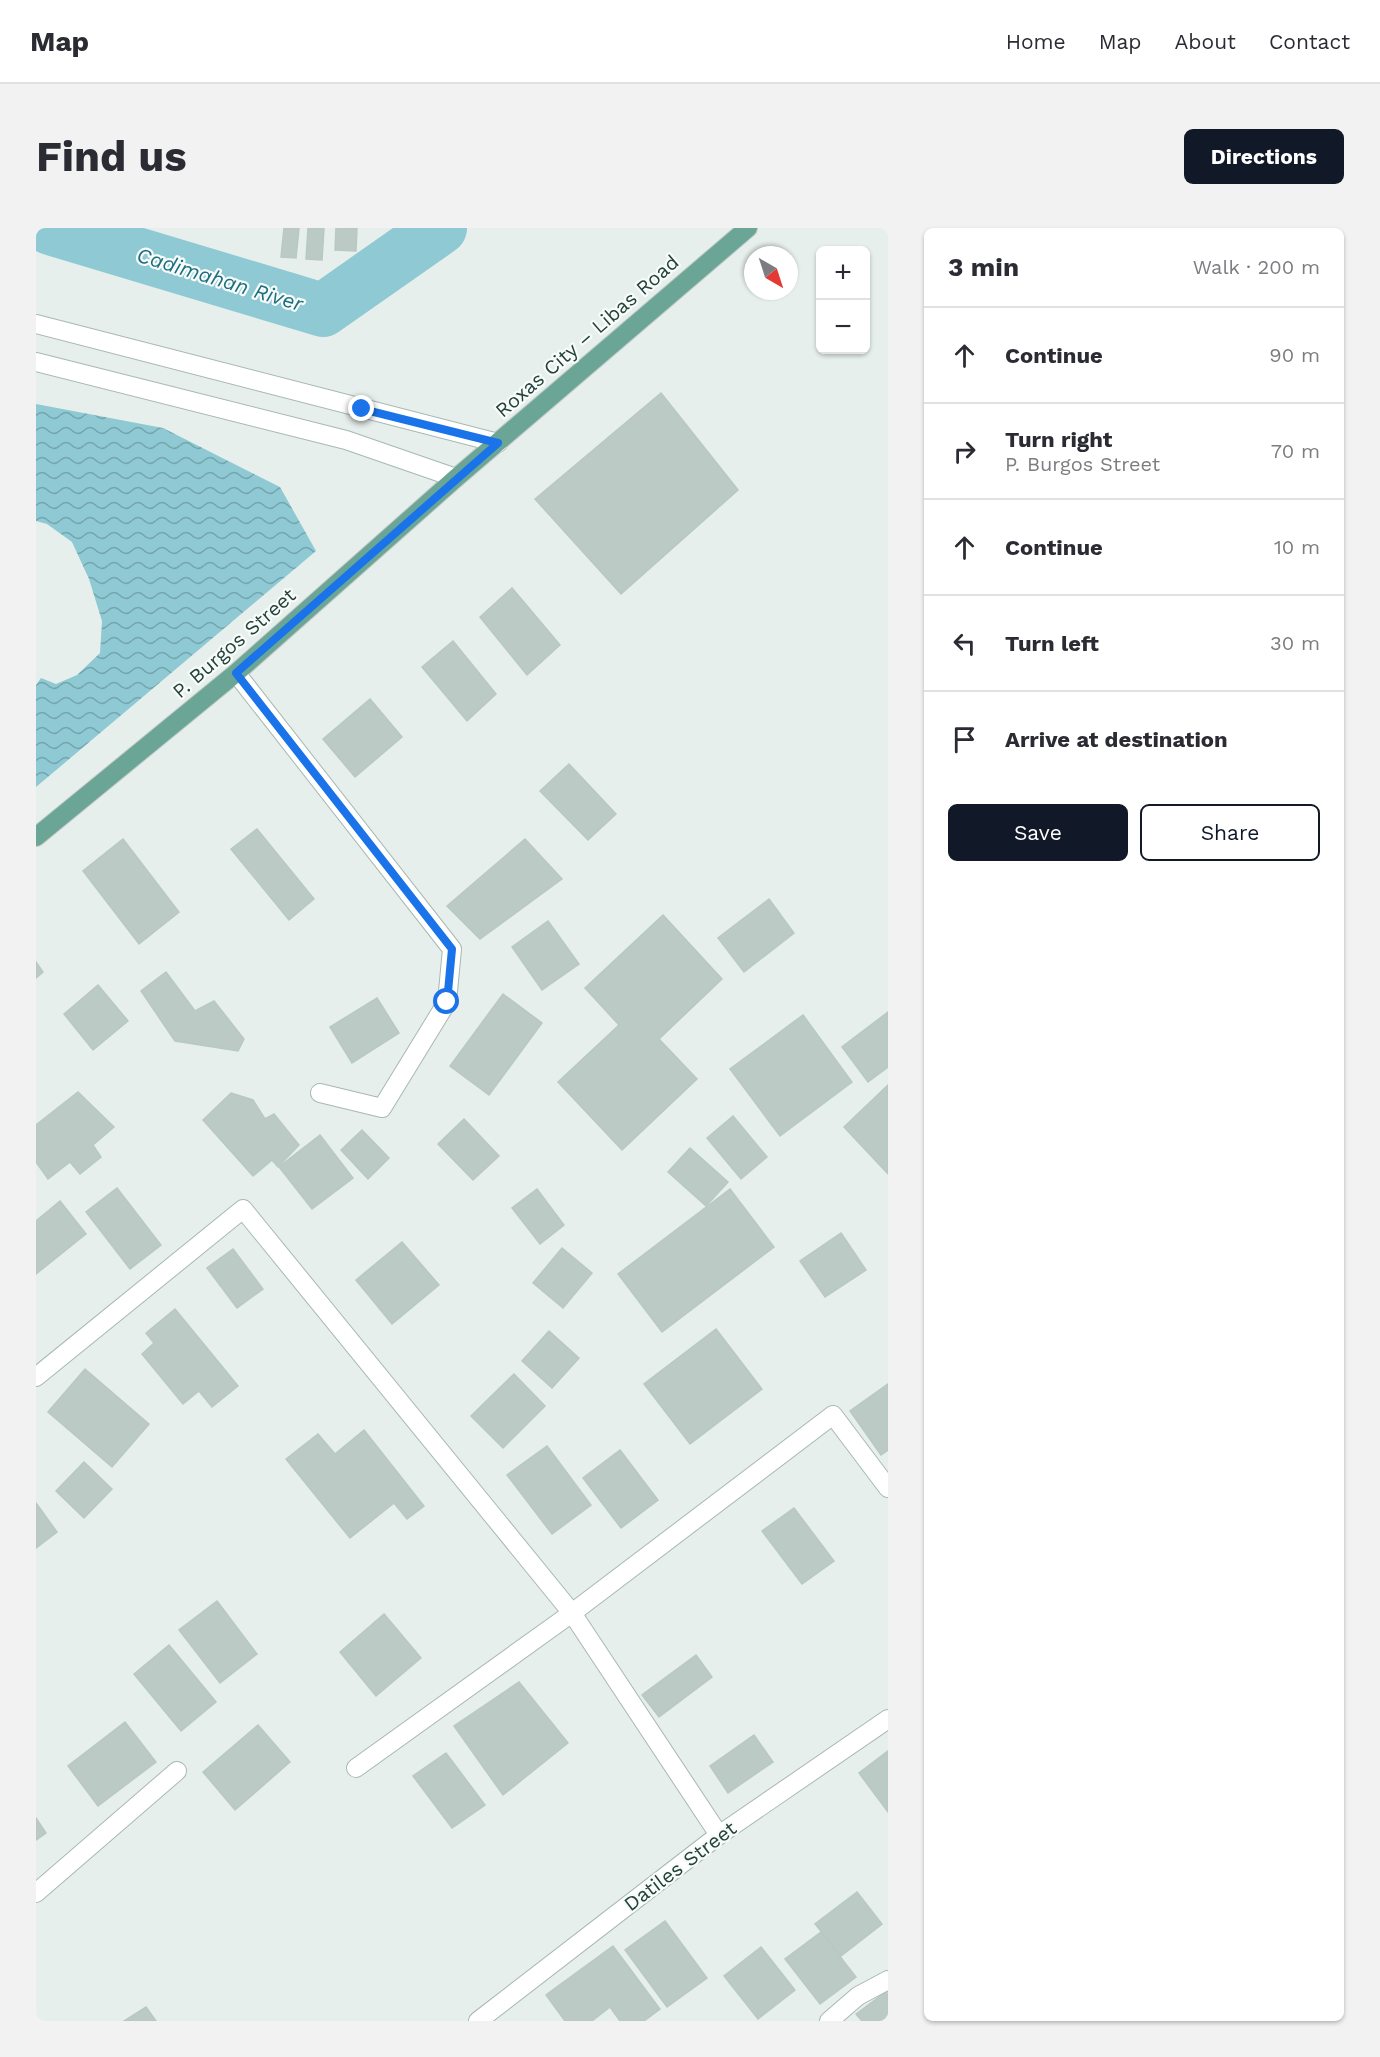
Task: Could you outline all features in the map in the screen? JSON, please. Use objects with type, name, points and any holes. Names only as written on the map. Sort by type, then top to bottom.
[{"type":"main road","name":"Roxas City – Libas Road","points":[[456,478],[748,228]]},
{"type":"main road","name":"P. Burgos Street","points":[[36,837],[236,673],[456,478]]},
{"type":"street","points":[[36,324],[498,443]]},
{"type":"street","points":[[36,362],[346,440],[456,478]]},
{"type":"street","points":[[236,673],[452,949],[447,1002],[382,1108],[320,1093]]},
{"type":"street","points":[[36,1377],[243,1209],[572,1613],[719,1835]]},
{"type":"street","points":[[356,1768],[572,1613],[834,1415],[888,1488]]},
{"type":"street","name":"Datiles Street","points":[[478,2021],[719,1835],[888,1719]]},
{"type":"street","points":[[36,1893],[177,1771]]},
{"type":"street","points":[[829,2021],[858,1996],[888,1980]]},
{"type":"water","points":[[36,404],[163,428],[280,487],[316,551],[36,787],[36,685],[41,678],[56,684],[77,675],[100,653],[102,621],[89,579],[72,542],[47,524],[36,521]]},
{"type":"building","points":[[284,228],[299,228],[296,258],[281,257]]},
{"type":"building","points":[[308,228],[324,228],[322,260],[306,259]]},
{"type":"building","points":[[336,228],[357,228],[356,251],[335,250]]},
{"type":"building","points":[[661,393],[738,490],[621,594],[535,499]]},
{"type":"building","points":[[512,588],[560,645],[527,675],[480,617]]},
{"type":"building","points":[[453,641],[496,694],[467,721],[422,667]]},
{"type":"building","points":[[370,699],[402,737],[355,777],[323,739]]},
{"type":"building","points":[[569,764],[616,814],[588,840],[540,791]]},
{"type":"building","points":[[257,829],[314,899],[289,920],[231,849]]},
{"type":"building","points":[[123,839],[179,912],[139,944],[83,871]]},
{"type":"building","points":[[525,839],[562,879],[480,939],[447,906]]},
{"type":"building","points":[[769,899],[794,933],[744,972],[718,938]]},
{"type":"building","points":[[663,915],[722,979],[659,1039],[697,1079],[622,1150],[558,1082],[619,1025],[585,988]]},
{"type":"building","points":[[548,921],[579,964],[542,990],[512,947]]},
{"type":"building","points":[[36,962],[43,972],[36,978]]},
{"type":"building","points":[[166,972],[195,1011],[214,1001],[244,1039],[238,1051],[175,1041],[141,991]]},
{"type":"building","points":[[98,985],[128,1021],[93,1050],[64,1014]]},
{"type":"building","points":[[503,994],[542,1023],[489,1095],[450,1066]]},
{"type":"building","points":[[377,998],[399,1033],[352,1063],[330,1027]]},
{"type":"building","points":[[888,1012],[888,1067],[868,1082],[842,1047]]},
{"type":"building","points":[[803,1015],[852,1082],[780,1136],[730,1069]]},
{"type":"building","points":[[888,1085],[888,1174],[844,1127]]},
{"type":"building","points":[[78,1092],[114,1127],[93,1145],[101,1157],[80,1174],[70,1162],[48,1179],[36,1162],[36,1125]]},
{"type":"building","points":[[231,1093],[253,1100],[265,1119],[274,1114],[299,1145],[278,1167],[272,1160],[253,1176],[203,1120]]},
{"type":"building","points":[[733,1116],[767,1157],[741,1179],[707,1138]]},
{"type":"building","points":[[464,1119],[499,1156],[473,1180],[438,1144]]},
{"type":"building","points":[[362,1130],[389,1158],[368,1179],[341,1150]]},
{"type":"building","points":[[320,1135],[353,1178],[312,1209],[279,1167]]},
{"type":"building","points":[[690,1148],[728,1182],[706,1206],[668,1172]]},
{"type":"building","points":[[117,1188],[161,1245],[130,1269],[86,1212]]},
{"type":"building","points":[[537,1189],[564,1225],[540,1244],[512,1208]]},
{"type":"building","points":[[730,1189],[774,1247],[662,1332],[618,1274]]},
{"type":"building","points":[[60,1201],[86,1234],[36,1274],[36,1221]]},
{"type":"building","points":[[841,1233],[866,1270],[825,1297],[800,1261]]},
{"type":"building","points":[[402,1242],[439,1285],[392,1324],[356,1280]]},
{"type":"building","points":[[562,1248],[592,1273],[563,1308],[533,1283]]},
{"type":"building","points":[[233,1249],[263,1289],[237,1308],[207,1268]]},
{"type":"building","points":[[175,1309],[238,1386],[212,1407],[199,1391],[183,1404],[142,1354],[154,1343],[146,1333]]},
{"type":"building","points":[[716,1329],[762,1389],[690,1444],[644,1384]]},
{"type":"building","points":[[549,1331],[579,1358],[552,1388],[522,1361]]},
{"type":"building","points":[[85,1369],[149,1424],[112,1467],[48,1412]]},
{"type":"building","points":[[514,1374],[545,1406],[503,1448],[471,1416]]},
{"type":"building","points":[[888,1384],[888,1450],[881,1455],[850,1411]]},
{"type":"building","points":[[364,1430],[424,1506],[407,1519],[394,1503],[350,1538],[286,1459],[318,1434],[335,1454]]},
{"type":"building","points":[[547,1446],[591,1505],[552,1534],[507,1475]]},
{"type":"building","points":[[620,1450],[658,1500],[621,1528],[583,1478]]},
{"type":"building","points":[[84,1462],[112,1489],[84,1518],[56,1491]]},
{"type":"building","points":[[36,1503],[57,1532],[36,1548]]},
{"type":"building","points":[[794,1508],[834,1561],[802,1584],[762,1531]]},
{"type":"building","points":[[217,1601],[257,1654],[220,1683],[179,1630]]},
{"type":"building","points":[[384,1614],[421,1658],[376,1696],[340,1652]]},
{"type":"building","points":[[169,1645],[216,1702],[181,1731],[134,1674]]},
{"type":"building","points":[[696,1655],[712,1677],[659,1717],[642,1695]]},
{"type":"building","points":[[519,1682],[568,1743],[503,1795],[454,1726]]},
{"type":"building","points":[[125,1722],[156,1762],[98,1806],[68,1766]]},
{"type":"building","points":[[258,1725],[290,1762],[235,1810],[203,1772]]},
{"type":"building","points":[[754,1735],[773,1762],[728,1793],[710,1766]]},
{"type":"building","points":[[888,1751],[888,1812],[859,1773]]},
{"type":"building","points":[[446,1753],[485,1805],[452,1828],[413,1776]]},
{"type":"building","points":[[36,1818],[46,1833],[36,1840]]},
{"type":"building","points":[[857,1892],[882,1924],[841,1956],[815,1924]]},
{"type":"building","points":[[665,1921],[707,1978],[667,2007],[625,1950]]},
{"type":"building","points":[[821,1932],[856,1977],[820,2004],[785,1959]]},
{"type":"building","points":[[613,1946],[660,2009],[644,2021],[620,2021],[610,2007],[592,2021],[565,2021],[546,1995]]},
{"type":"building","points":[[761,1947],[795,1990],[758,2019],[724,1976]]},
{"type":"building","points":[[887,1991],[888,2021],[862,2021],[856,2014]]},
{"type":"building","points":[[146,2007],[156,2021],[124,2021]]},
{"type":"waterway","name":"Cadimahan River","points":[[50,228],[323,310],[440,228]]},
{"type":"route","points":[[362,409],[498,443],[236,673],[452,949],[447,1002]]}]
